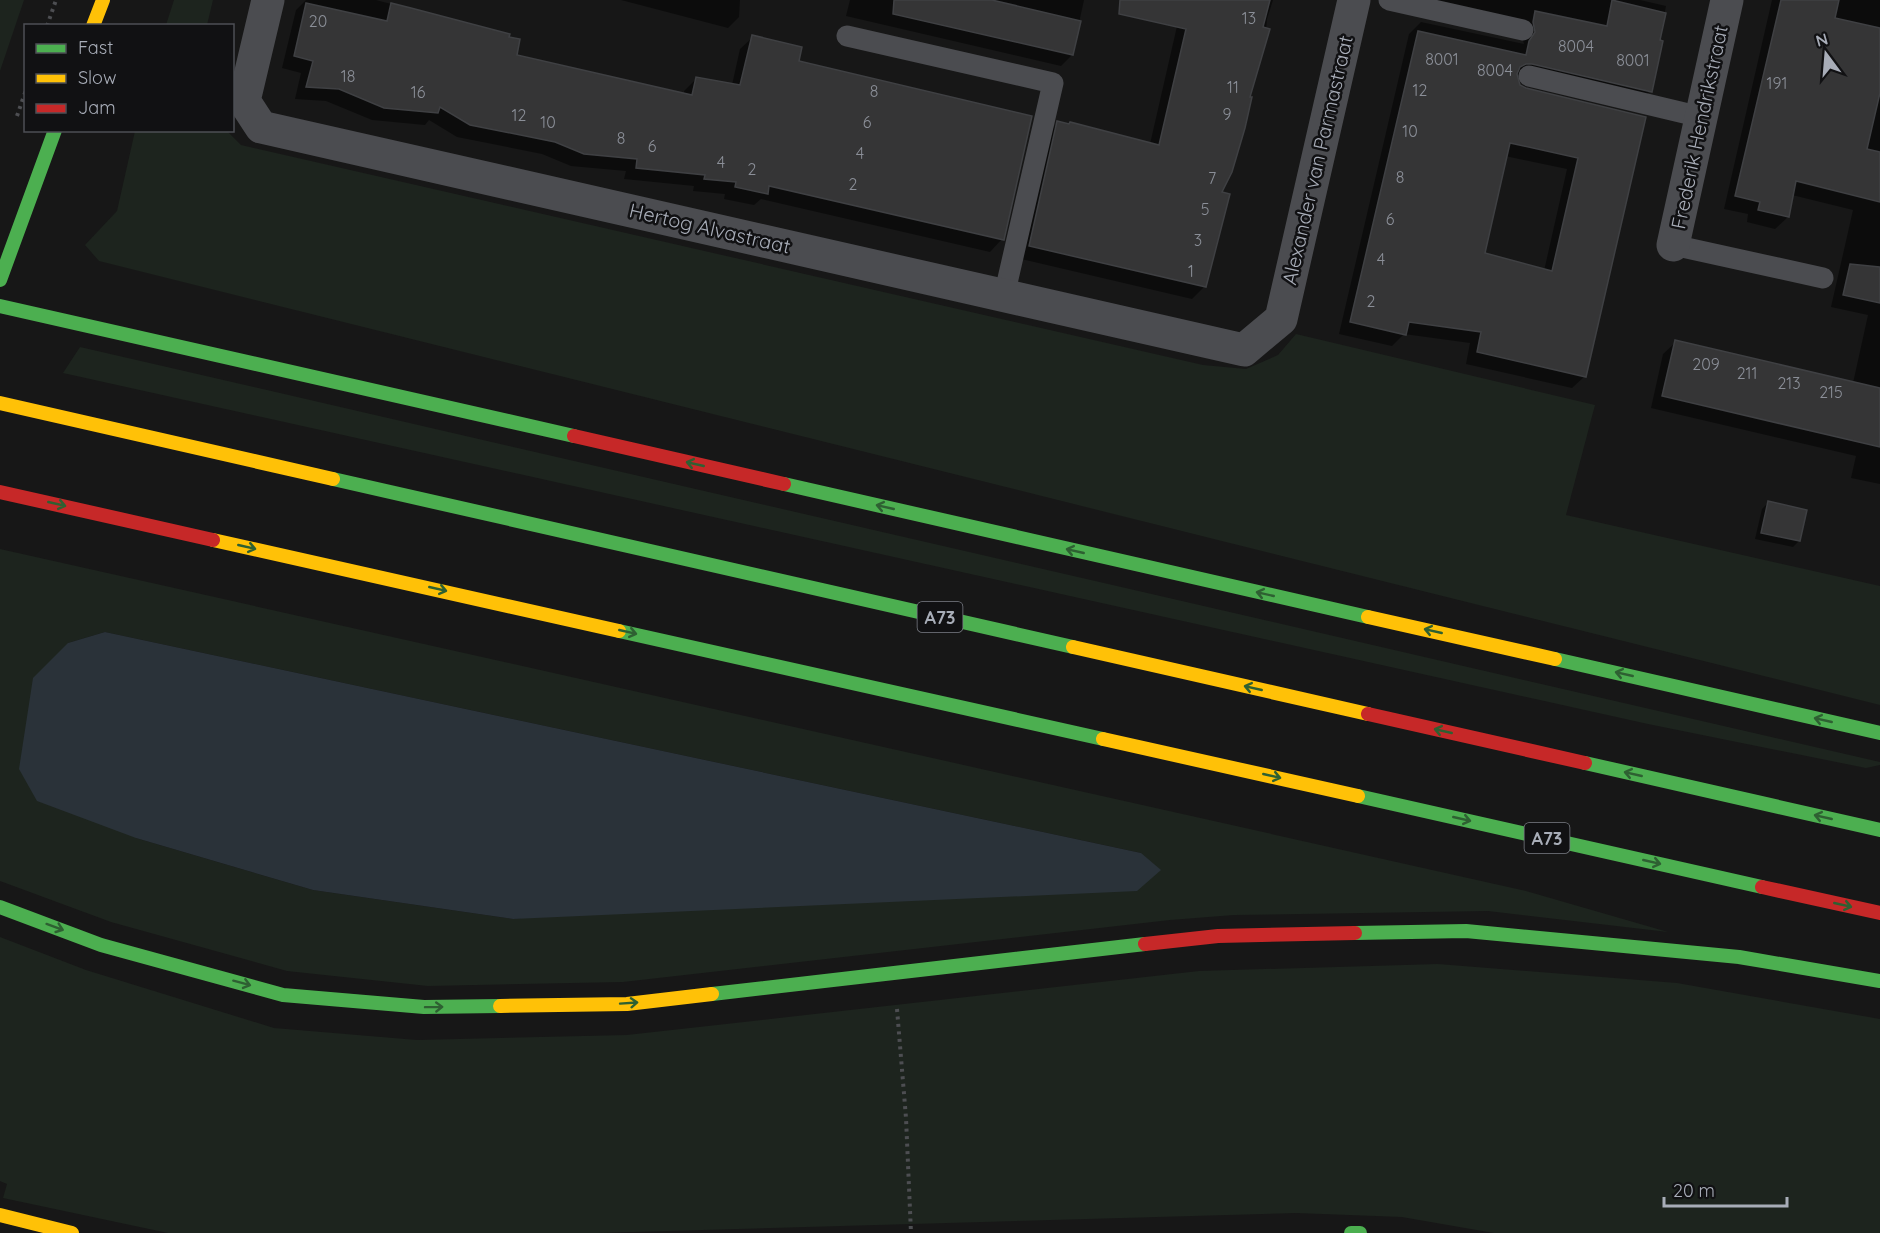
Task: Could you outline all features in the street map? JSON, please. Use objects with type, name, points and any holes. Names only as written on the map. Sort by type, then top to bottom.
[{"type":"main road","points":[[94,24],[103,0]]},
{"type":"main road","points":[[0,280],[54,132]]},
{"type":"main road","points":[[0,306],[1880,733]]},
{"type":"main road","name":"A73","points":[[0,403],[1880,830]]},
{"type":"main road","name":"A73","points":[[0,492],[1880,913]]},
{"type":"main road","points":[[0,907],[101,945],[283,995],[424,1007],[627,1004],[1218,936],[1466,931],[1739,957],[1880,981]]},
{"type":"main road","points":[[0,1215],[72,1233]]},
{"type":"main road","points":[[1351,1233],[1360,1233]]},
{"type":"street","name":"Hertog Alvastraat","points":[[268,0],[244,100],[261,127],[1244,350],[1281,319]]},
{"type":"street","name":"Alexander van Parmastraat","points":[[1281,319],[1353,0]]},
{"type":"street","name":"Frederik Hendrikstraat","points":[[1673,245],[1727,0]]},
{"type":"lane","points":[[1389,0],[1523,30]]},
{"type":"lane","points":[[847,36],[1053,83],[1005,296]]},
{"type":"lane","points":[[1529,76],[1701,117]]},
{"type":"lane","name":"Frederik Hendrikstraat","points":[[1673,245],[1823,278]]},
{"type":"path","points":[[48,24],[56,0]]},
{"type":"path","points":[[897,1005],[906,1119],[911,1233]]},
{"type":"shaded area","points":[[0,0],[24,0],[0,71]]},
{"type":"shaded area","points":[[174,0],[213,0],[207,24],[166,24]]},
{"type":"shaded area","points":[[135,132],[228,132],[241,145],[1203,365],[1246,369],[1278,355],[1296,334],[1595,405],[1566,515],[1880,586],[1880,705],[99,261],[85,245],[117,211]]},
{"type":"shaded area","points":[[80,347],[1880,762],[1880,765],[1866,768],[1648,724],[63,373]]},
{"type":"shaded area","points":[[0,549],[1526,891],[1668,932],[1488,911],[1234,915],[1170,920],[623,982],[428,986],[287,971],[111,922],[0,881]],"holes":[[[105,632],[1141,853],[513,919],[313,890],[136,838],[68,643]]]},
{"type":"shaded area","points":[[105,632],[1141,853],[1161,870],[1137,891],[513,919],[313,890],[136,838],[37,801],[19,769],[33,678],[68,643]]},
{"type":"shaded area","points":[[0,937],[86,970],[274,1028],[417,1040],[627,1035],[1199,971],[1438,964],[1677,983],[1880,1019],[1880,1233],[1494,1233],[1402,1217],[1296,1213],[599,1233],[168,1233],[3,1198],[7,1184],[0,1181]]},
{"type":"building","points":[[894,0],[992,0],[1081,21],[1073,55],[893,14]]},
{"type":"building","points":[[1120,0],[1270,0],[1263,27],[1270,29],[1250,97],[1252,97],[1245,128],[1232,172],[1222,192],[1230,194],[1206,287],[1029,246],[1057,121],[1069,124],[1070,122],[1159,145],[1186,29],[1119,14]]},
{"type":"building","points":[[1612,0],[1666,13],[1660,40],[1663,41],[1652,92],[1532,64],[1520,67],[1517,74],[1520,85],[1526,88],[1646,117],[1586,377],[1477,352],[1481,332],[1409,322],[1406,335],[1350,322],[1418,31],[1526,55],[1529,41],[1535,32],[1533,22],[1535,11],[1607,26]],"holes":[[[1510,143],[1578,158],[1552,271],[1485,253]]]},
{"type":"building","points":[[1781,0],[1839,0],[1835,18],[1880,28],[1880,93],[1867,149],[1880,152],[1880,202],[1796,181],[1789,217],[1758,210],[1760,202],[1735,196]]},
{"type":"building","points":[[306,3],[387,21],[391,3],[510,34],[509,37],[520,39],[517,55],[692,95],[696,77],[740,85],[752,35],[802,47],[799,61],[1032,116],[1004,240],[769,186],[768,194],[735,187],[736,182],[704,179],[705,175],[636,168],[637,159],[584,154],[555,142],[470,125],[440,107],[438,113],[384,108],[339,89],[306,87],[313,61],[294,56]]},
{"type":"building","points":[[1850,264],[1880,267],[1880,303],[1843,295]]},
{"type":"building","points":[[1675,340],[1880,388],[1880,447],[1662,396]]},
{"type":"building","points":[[1768,501],[1807,510],[1800,541],[1761,533]]},
{"type":"traffic: fast","points":[[0,280],[54,132]]},
{"type":"traffic: fast","points":[[0,306],[574,436]]},
{"type":"traffic: fast","points":[[333,479],[1073,647]]},
{"type":"traffic: fast","points":[[784,484],[1368,617]]},
{"type":"traffic: fast","points":[[619,631],[1103,739]]},
{"type":"traffic: fast","points":[[1555,659],[1880,733]]},
{"type":"traffic: fast","points":[[1585,763],[1880,830]]},
{"type":"traffic: fast","points":[[1358,796],[1762,887]]},
{"type":"traffic: fast","points":[[0,907],[101,945],[283,995],[424,1007],[500,1006]]},
{"type":"traffic: fast","points":[[1355,933],[1466,931],[1739,957],[1880,981]]},
{"type":"traffic: fast","points":[[712,994],[1145,944]]},
{"type":"traffic: fast","points":[[1351,1233],[1360,1233]]},
{"type":"traffic: slow","points":[[94,24],[103,0]]},
{"type":"traffic: slow","points":[[0,403],[333,479]]},
{"type":"traffic: slow","points":[[213,540],[619,631]]},
{"type":"traffic: slow","points":[[1368,617],[1555,659]]},
{"type":"traffic: slow","points":[[1073,647],[1368,714]]},
{"type":"traffic: slow","points":[[1103,739],[1358,796]]},
{"type":"traffic: slow","points":[[500,1006],[627,1004],[712,994]]},
{"type":"traffic: slow","points":[[0,1215],[72,1233]]},
{"type":"traffic: jam","points":[[574,436],[784,484]]},
{"type":"traffic: jam","points":[[0,492],[213,540]]},
{"type":"traffic: jam","points":[[1368,714],[1585,763]]},
{"type":"traffic: jam","points":[[1762,887],[1880,913]]},
{"type":"traffic: jam","points":[[1145,944],[1218,936],[1355,933]]}]
